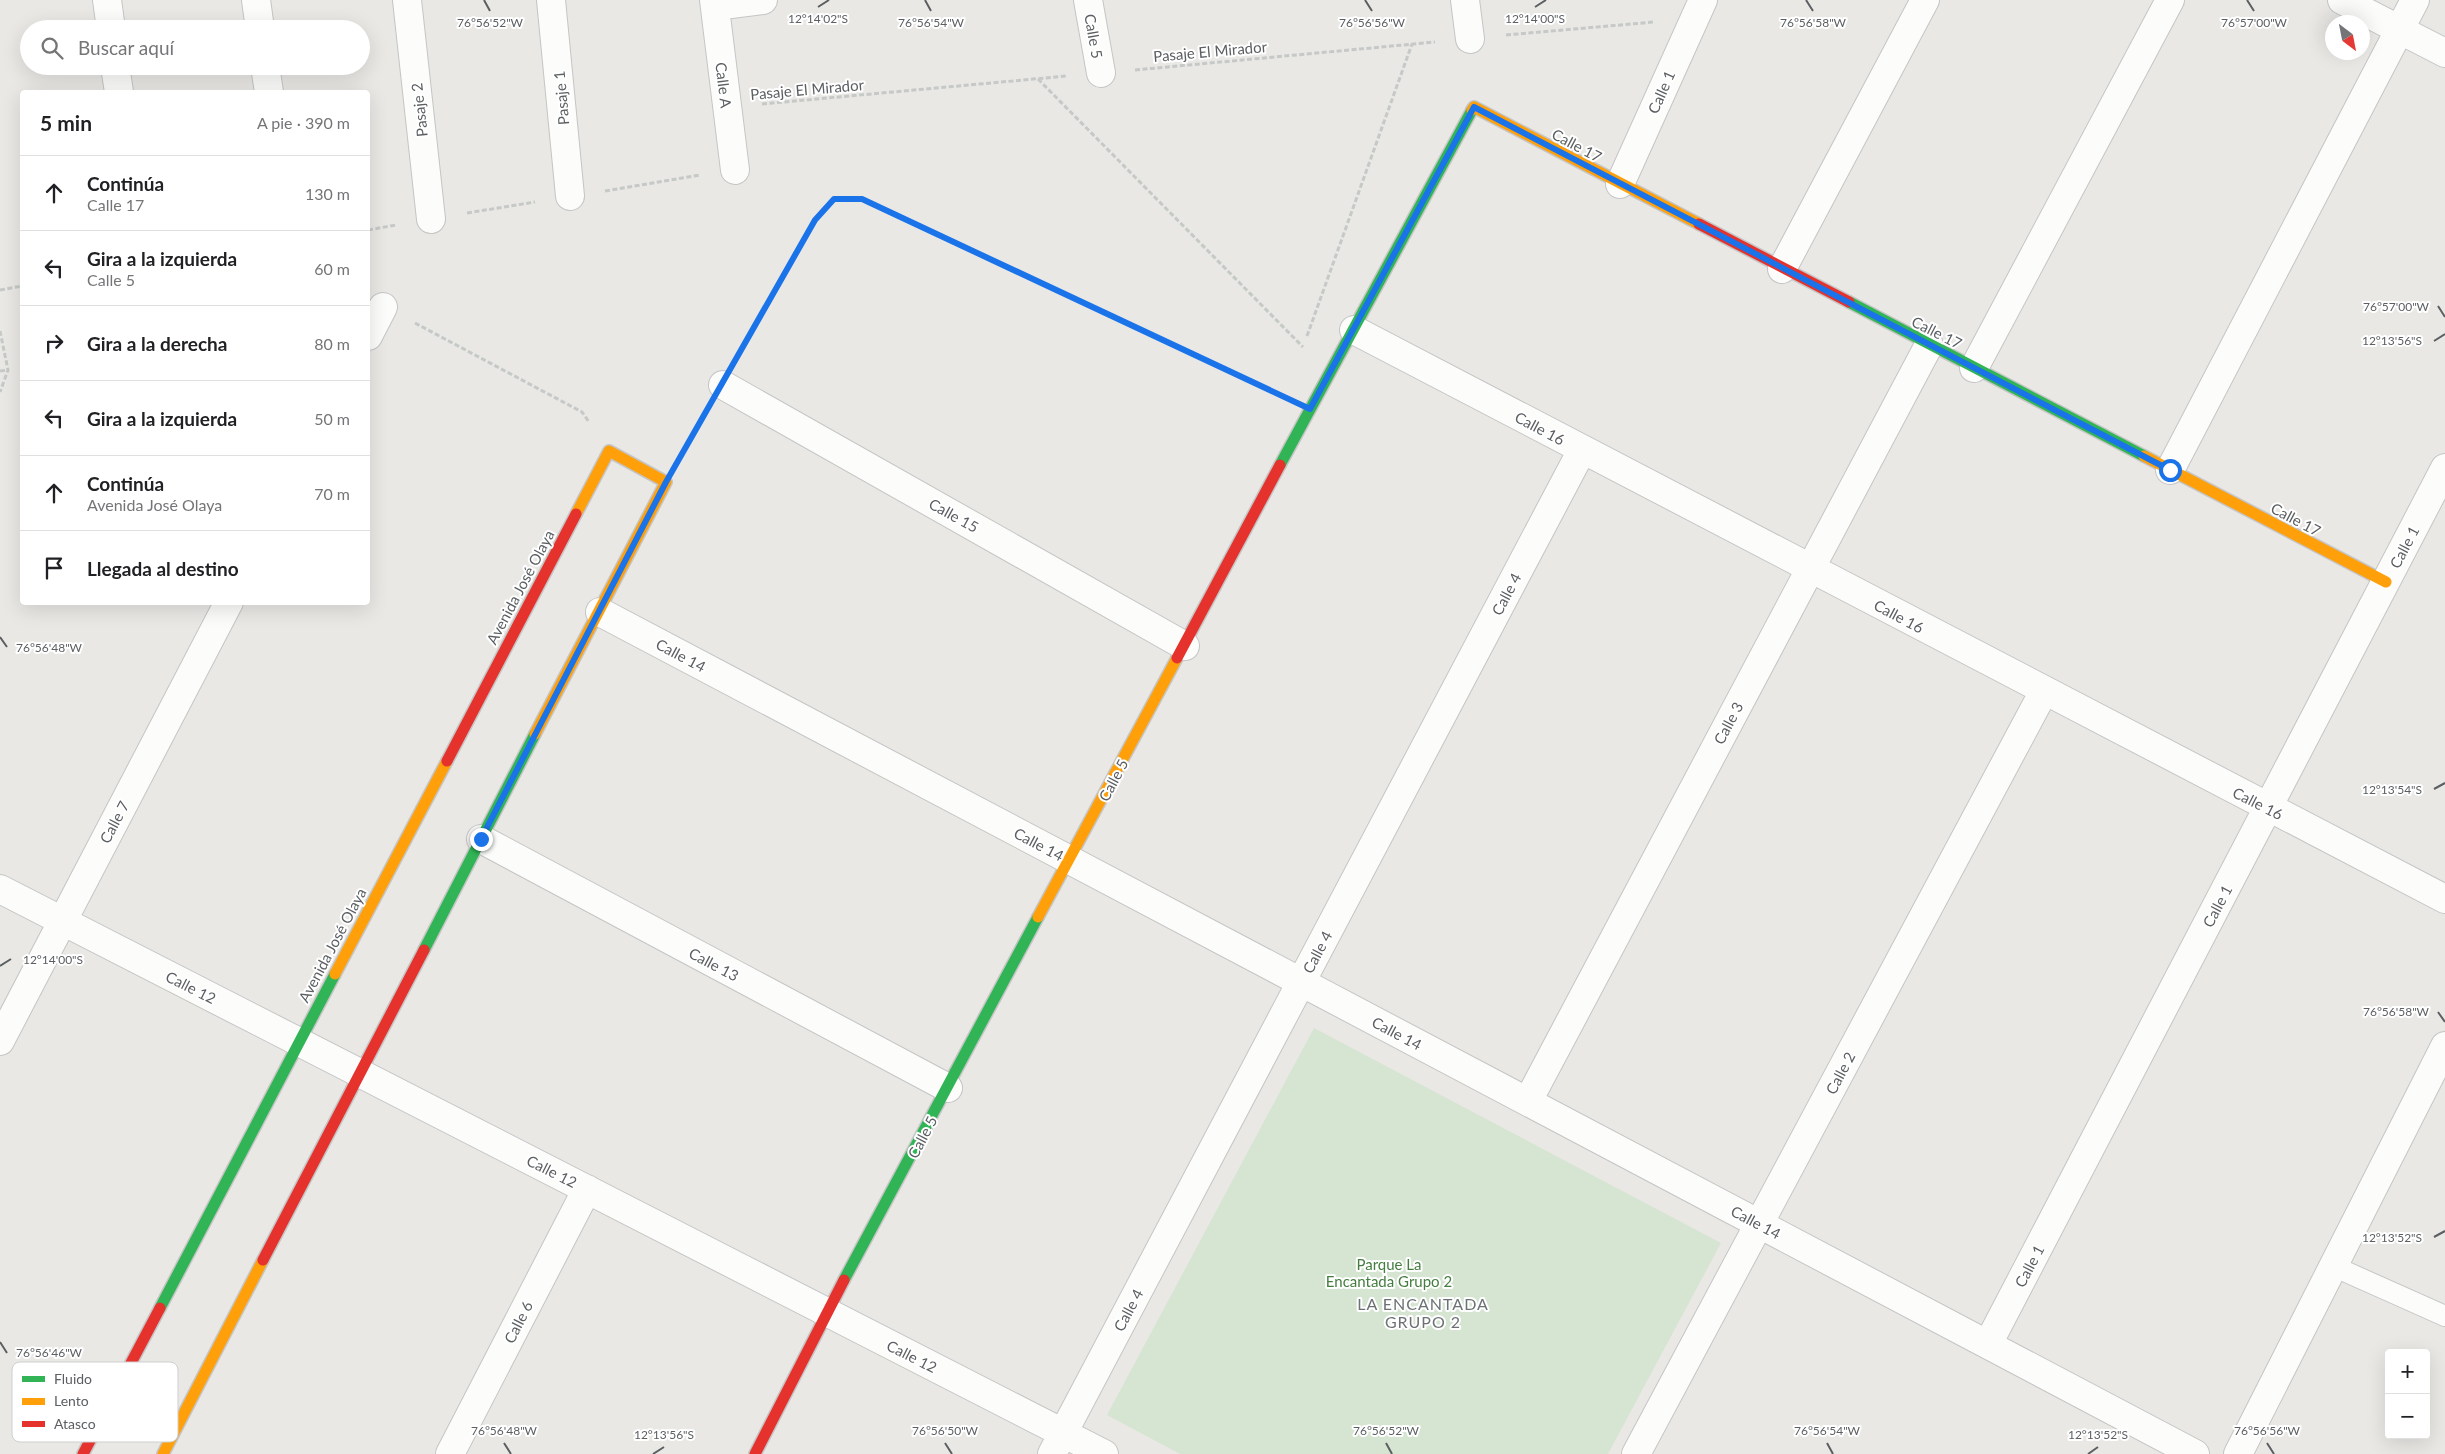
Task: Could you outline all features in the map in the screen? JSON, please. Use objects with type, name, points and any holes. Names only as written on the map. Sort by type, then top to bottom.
[{"type":"street","points":[[107,0],[109,20]]},
{"type":"street","points":[[256,0],[259,20]]},
{"type":"street","name":"Pasaje 2","points":[[407,0],[431,219]]},
{"type":"street","name":"Pasaje 1","points":[[551,0],[570,196]]},
{"type":"street","points":[[714,3],[763,0]]},
{"type":"street","name":"Calle 5","points":[[1088,0],[1101,73]]},
{"type":"street","points":[[1464,0],[1470,39]]},
{"type":"street","points":[[1782,269],[1925,0]]},
{"type":"street","points":[[1974,368],[2170,0]]},
{"type":"street","points":[[2342,0],[2445,53]]},
{"type":"street","points":[[2170,470],[2414,0]]},
{"type":"street","name":"Calle A","points":[[714,3],[735,170]]},
{"type":"street","name":"Calle 1","points":[[1620,184],[1699,9]]},
{"type":"street","points":[[116,75],[119,90]]},
{"type":"street","points":[[267,75],[269,90]]},
{"type":"street","name":"Calle 5","points":[[755,1454],[827,1312],[1185,646],[1310,409],[1474,107]]},
{"type":"street","name":"Calle 17","points":[[1474,107],[2386,582]]},
{"type":"street","points":[[370,332],[383,307]]},
{"type":"street","name":"Calle 16","points":[[1354,330],[2044,692],[2445,899]]},
{"type":"street","name":"Calle 3","points":[[1528,1101],[1929,345]]},
{"type":"street","name":"Calle 15","points":[[723,385],[1185,646]]},
{"type":"street","name":"Calle 4","points":[[1057,1444],[1582,450]]},
{"type":"street","name":"Avenida José Olaya","points":[[131,1362],[609,451],[666,482]]},
{"type":"street","name":"Calle 1","points":[[1988,1344],[2445,468]]},
{"type":"street","points":[[178,1425],[666,482]]},
{"type":"street","name":"Calle 7","points":[[0,1041],[227,605]]},
{"type":"street","name":"Calle 14","points":[[600,612],[2195,1454]]},
{"type":"street","name":"Calle 2","points":[[1641,1452],[1760,1224],[2044,692]]},
{"type":"street","name":"Calle 13","points":[[481,839],[948,1088]]},
{"type":"street","name":"Calle 12","points":[[0,889],[827,1312],[1057,1444],[1104,1454]]},
{"type":"street","points":[[2238,1454],[2445,1046]]},
{"type":"street","name":"Calle 6","points":[[450,1454],[587,1189]]},
{"type":"street","name":"Avenida José Olaya","points":[[83,1454],[89,1442]]},
{"type":"street","points":[[163,1454],[169,1442]]},
{"type":"lane","points":[[2333,1266],[2445,1316]]},
{"type":"path","name":"Pasaje El Mirador","points":[[727,108],[1470,39],[1699,9]]},
{"type":"path","points":[[1300,355],[1412,44]]},
{"type":"path","points":[[1038,78],[1303,347]]},
{"type":"path","points":[[666,482],[723,385],[815,220],[834,199],[862,199],[1310,409]]},
{"type":"path","points":[[0,290],[20,286]]},
{"type":"path","points":[[383,307],[582,412]]},
{"type":"path","points":[[0,331],[8,370],[0,392]]},
{"type":"path","points":[[0,371],[8,370]]},
{"type":"green space","name":"Parque La Encantada Grupo 2","points":[[1314,1028],[1721,1243],[1608,1454],[1180,1454],[1107,1415]]},
{"type":"traffic: fast","points":[[1280,465],[1472,110]]},
{"type":"traffic: fast","points":[[1849,302],[2144,456]]},
{"type":"traffic: fast","points":[[424,950],[535,734]]},
{"type":"traffic: fast","points":[[844,1280],[1038,917]]},
{"type":"traffic: fast","points":[[160,1308],[335,974]]},
{"type":"traffic: slow","points":[[1472,110],[1474,107],[1699,224]]},
{"type":"traffic: slow","points":[[535,734],[666,482],[609,451],[576,514]]},
{"type":"traffic: slow","points":[[2144,456],[2386,582]]},
{"type":"traffic: slow","points":[[1038,917],[1177,658]]},
{"type":"traffic: slow","points":[[335,974],[447,761]]},
{"type":"traffic: slow","points":[[178,1425],[263,1260]]},
{"type":"traffic: slow","points":[[163,1454],[169,1442]]},
{"type":"traffic: jam","points":[[1699,224],[1849,302]]},
{"type":"traffic: jam","points":[[1177,658],[1280,465]]},
{"type":"traffic: jam","points":[[447,761],[576,514]]},
{"type":"traffic: jam","points":[[263,1260],[424,950]]},
{"type":"traffic: jam","points":[[755,1454],[844,1280]]},
{"type":"traffic: jam","points":[[132,1362],[160,1308]]},
{"type":"traffic: jam","points":[[83,1454],[89,1442]]},
{"type":"district","name":"LA ENCANTADA GRUPO 2","points":[[1423,1312]]},
{"type":"route","points":[[481,839],[666,482],[723,385],[815,220],[834,199],[862,199],[1310,409],[1474,107],[2170,470]]}]
